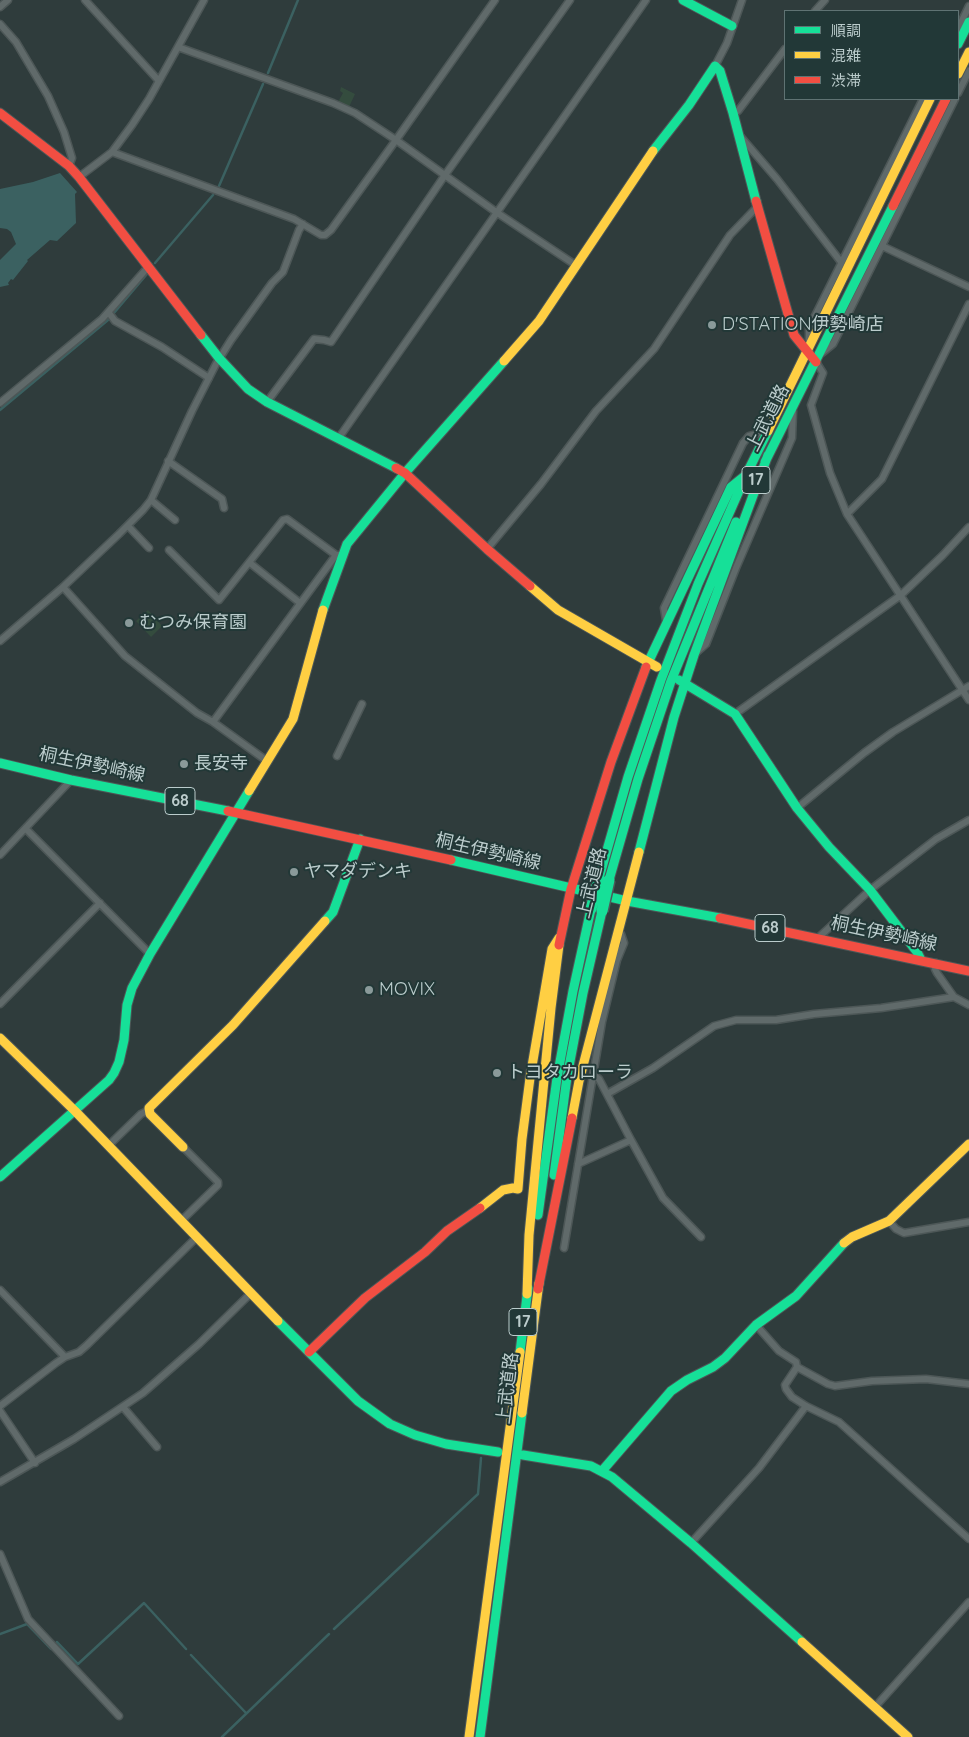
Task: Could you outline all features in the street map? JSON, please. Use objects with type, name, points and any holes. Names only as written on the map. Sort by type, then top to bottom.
[{"type":"main road","points":[[683,0],[732,26]]},
{"type":"main road","points":[[959,42],[969,22]]},
{"type":"main road","points":[[959,72],[969,52]]},
{"type":"main road","points":[[0,1177],[109,1080],[114,1073],[119,1062],[124,1040],[127,1005],[132,988],[150,954],[293,719],[318,623],[340,555],[347,544],[405,473],[539,321],[647,158],[689,105],[715,66],[720,71],[739,134],[757,207],[794,335],[818,358]]},
{"type":"main road","name":"上武道路","points":[[480,1737],[567,1077],[597,910],[628,777],[661,680],[698,584],[746,475],[930,100]]},
{"type":"main road","name":"上武道路","points":[[604,879],[671,682],[735,526],[768,455],[945,100]]},
{"type":"main road","points":[[0,113],[69,166],[79,176],[219,358],[243,385],[267,402],[405,473],[487,549],[558,610],[652,665]]},
{"type":"main road","points":[[538,1289],[579,1081],[617,931],[627,901],[682,681],[694,655],[768,455]]},
{"type":"main road","points":[[527,1294],[529,1235],[560,935],[571,889],[611,762],[652,665],[666,624],[730,486],[746,475]]},
{"type":"main road","points":[[682,681],[735,714],[797,808],[829,847],[870,890],[921,960]]},
{"type":"main road","name":"桐生伊勢崎線","points":[[0,763],[71,780],[360,839],[571,889],[737,921],[969,971]]},
{"type":"main road","points":[[183,1147],[149,1108],[233,1024],[333,912],[360,839]]},
{"type":"main road","name":"上武道路","points":[[469,1737],[557,1078],[573,991],[597,910]]},
{"type":"main road","points":[[309,1352],[365,1298],[425,1252],[447,1231],[503,1190],[518,1189],[530,1078],[552,949],[560,935]]},
{"type":"main road","points":[[0,1038],[75,1111],[358,1401],[390,1424],[415,1435],[438,1442],[498,1452]]},
{"type":"main road","points":[[602,1471],[672,1391],[686,1380],[719,1362],[756,1325],[796,1296],[845,1242],[889,1221],[909,1205],[969,1144]]},
{"type":"main road","points":[[523,1454],[577,1463],[602,1471],[624,1486],[691,1543],[908,1737]]},
{"type":"street","points":[[0,7],[8,0]]},
{"type":"street","points":[[85,0],[159,81]]},
{"type":"street","points":[[79,176],[112,152],[149,99],[204,0]]},
{"type":"street","points":[[112,152],[294,219],[322,235],[328,234],[495,0]]},
{"type":"street","points":[[267,402],[314,339],[331,342],[445,175],[570,0]]},
{"type":"street","points":[[338,439],[646,0]]},
{"type":"street","points":[[715,66],[727,43],[742,0]]},
{"type":"street","points":[[816,10],[825,0]]},
{"type":"street","points":[[959,27],[969,6]]},
{"type":"street","points":[[0,24],[16,42],[48,96],[64,132],[72,158],[69,166]]},
{"type":"street","points":[[178,47],[333,103],[355,113],[496,212],[577,266]]},
{"type":"street","points":[[733,114],[738,111],[784,50]]},
{"type":"street","points":[[959,92],[969,71]]},
{"type":"street","points":[[808,347],[809,328],[922,100]]},
{"type":"street","points":[[955,100],[833,344],[818,358],[823,372],[811,405],[830,473],[846,514],[969,700]]},
{"type":"street","points":[[739,134],[777,179],[841,262]]},
{"type":"street","points":[[487,549],[541,484],[596,411],[654,349],[730,235],[757,207]]},
{"type":"street","points":[[0,642],[63,587],[128,526],[151,500],[168,461],[219,358],[272,283],[283,272],[303,224]]},
{"type":"street","points":[[882,246],[969,287]]},
{"type":"street","points":[[864,262],[877,255]]},
{"type":"street","points":[[0,403],[109,313],[149,266]]},
{"type":"street","points":[[846,514],[882,479],[969,304]]},
{"type":"street","points":[[109,313],[115,321],[209,378]]},
{"type":"street","points":[[694,655],[706,644],[792,438],[793,407]]},
{"type":"street","points":[[666,624],[664,608],[744,444],[749,436],[768,431]]},
{"type":"street","points":[[168,461],[222,499],[224,508]]},
{"type":"street","points":[[151,500],[175,520]]},
{"type":"street","points":[[169,550],[219,600],[283,520],[287,519],[340,555],[300,603],[213,722]]},
{"type":"street","points":[[128,526],[149,548]]},
{"type":"street","points":[[735,714],[901,595],[969,527]]},
{"type":"street","points":[[250,563],[300,603]]},
{"type":"street","points":[[63,587],[124,656],[197,713],[213,722],[267,761]]},
{"type":"street","points":[[797,808],[864,753],[893,732],[969,686]]},
{"type":"street","points":[[337,756],[362,704]]},
{"type":"street","points":[[0,855],[71,780]]},
{"type":"street","points":[[818,938],[870,890],[936,839],[969,820]]},
{"type":"street","points":[[26,829],[150,954]]},
{"type":"street","points":[[0,1004],[100,903]]},
{"type":"street","points":[[564,1248],[607,1003],[617,960],[624,943],[622,934],[617,931]]},
{"type":"street","points":[[936,963],[935,969],[937,973],[954,997],[969,1005]]},
{"type":"street","points":[[607,1094],[653,1068],[714,1026],[736,1020],[776,1020],[814,1014],[881,1008],[954,997]]},
{"type":"street","points":[[594,1075],[599,1079],[663,1198],[701,1237]]},
{"type":"street","points":[[108,1146],[141,1114],[149,1110]]},
{"type":"street","points":[[578,1164],[631,1140]]},
{"type":"street","points":[[181,1221],[218,1185],[218,1182],[183,1147]]},
{"type":"street","points":[[889,1221],[896,1230],[904,1233],[969,1222]]},
{"type":"street","points":[[0,1406],[65,1357],[78,1352],[87,1345],[197,1237]]},
{"type":"street","points":[[0,1290],[65,1357]]},
{"type":"street","points":[[0,1482],[74,1440],[143,1393],[172,1369],[251,1293]]},
{"type":"street","points":[[756,1325],[779,1351],[796,1362],[797,1367],[835,1386],[872,1381],[926,1379],[969,1384]]},
{"type":"street","points":[[797,1367],[785,1387],[792,1397],[839,1422],[969,1539]]},
{"type":"street","points":[[691,1543],[759,1468],[806,1406]]},
{"type":"street","points":[[123,1407],[157,1447]]},
{"type":"street","points":[[0,1411],[35,1463]]},
{"type":"street","points":[[0,1554],[28,1619],[119,1716]]},
{"type":"street","points":[[876,1707],[969,1602]]},
{"type":"green space","points":[[341,87],[355,94],[349,107],[338,102],[343,93],[340,91]]},
{"type":"green space","points":[[148,610],[162,626],[151,637],[136,621]]},
{"type":"water","points":[[60,173],[77,192],[75,194],[76,223],[57,241],[50,240],[27,260],[13,280],[11,279],[8,283],[9,285],[0,287],[0,260],[16,244],[11,232],[0,228],[0,189],[33,182]]},
{"type":"waterway","points":[[268,73],[298,0]]},
{"type":"waterway","points":[[219,186],[263,84]]},
{"type":"waterway","points":[[155,263],[213,195]]},
{"type":"waterway","points":[[0,410],[108,320],[147,274]]},
{"type":"waterway","points":[[334,1629],[478,1494],[481,1458]]},
{"type":"waterway","points":[[57,1642],[78,1664],[144,1603],[186,1649]]},
{"type":"waterway","points":[[0,1634],[27,1624],[51,1649]]},
{"type":"waterway","points":[[222,1737],[329,1634]]},
{"type":"waterway","points":[[191,1655],[246,1713]]},
{"type":"traffic: fast","points":[[683,0],[732,26]]},
{"type":"traffic: fast","points":[[959,42],[969,22]]},
{"type":"traffic: fast","points":[[653,151],[689,105],[715,66],[720,71],[733,113],[756,201]]},
{"type":"traffic: fast","points":[[765,462],[893,206]]},
{"type":"traffic: fast","points":[[201,335],[219,358],[248,389],[267,402],[396,468]]},
{"type":"traffic: fast","points":[[323,610],[347,544],[405,473],[504,361]]},
{"type":"traffic: fast","points":[[599,878],[628,777],[661,680],[698,584],[746,475],[768,431]]},
{"type":"traffic: fast","points":[[639,852],[674,717],[694,655],[768,455]]},
{"type":"traffic: fast","points":[[646,667],[731,487],[746,475]]},
{"type":"traffic: fast","points":[[609,880],[638,779],[671,681],[736,522]]},
{"type":"traffic: fast","points":[[679,680],[735,714],[797,808],[829,847],[870,890],[921,960]]},
{"type":"traffic: fast","points":[[0,763],[71,780],[228,811]]},
{"type":"traffic: fast","points":[[0,1177],[109,1080],[114,1073],[119,1062],[124,1040],[127,1005],[132,988],[150,954],[249,791]]},
{"type":"traffic: fast","points":[[325,921],[333,912],[360,839]]},
{"type":"traffic: fast","points":[[451,860],[627,901],[720,918]]},
{"type":"traffic: fast","points":[[591,909],[599,878]]},
{"type":"traffic: fast","points":[[602,911],[609,880]]},
{"type":"traffic: fast","points":[[538,1215],[557,1078],[591,909]]},
{"type":"traffic: fast","points":[[554,1175],[567,1077],[583,993],[602,911]]},
{"type":"traffic: fast","points":[[602,1471],[671,1391],[725,1358],[756,1325],[796,1296],[844,1243]]},
{"type":"traffic: fast","points":[[520,1352],[528,1288]]},
{"type":"traffic: fast","points":[[278,1321],[358,1401],[390,1424],[415,1435],[446,1444],[498,1452]]},
{"type":"traffic: fast","points":[[480,1737],[522,1413]]},
{"type":"traffic: fast","points":[[523,1455],[591,1466],[612,1477],[691,1543],[802,1642]]},
{"type":"traffic: slow","points":[[959,72],[969,52]]},
{"type":"traffic: slow","points":[[768,431],[930,100]]},
{"type":"traffic: slow","points":[[504,361],[539,321],[653,151]]},
{"type":"traffic: slow","points":[[530,586],[558,610],[657,667]]},
{"type":"traffic: slow","points":[[249,791],[293,719],[323,610]]},
{"type":"traffic: slow","points":[[572,1118],[579,1081],[639,852]]},
{"type":"traffic: slow","points":[[183,1147],[150,1114],[149,1108],[233,1025],[325,921]]},
{"type":"traffic: slow","points":[[480,1208],[503,1190],[518,1189],[530,1078],[552,949],[559,938]]},
{"type":"traffic: slow","points":[[527,1294],[529,1235],[559,945]]},
{"type":"traffic: slow","points":[[0,1038],[75,1111],[278,1321]]},
{"type":"traffic: slow","points":[[844,1243],[852,1237],[889,1221],[969,1144]]},
{"type":"traffic: slow","points":[[522,1413],[539,1283]]},
{"type":"traffic: slow","points":[[469,1737],[520,1352]]},
{"type":"traffic: slow","points":[[802,1642],[908,1737]]},
{"type":"traffic: jam","points":[[893,206],[946,100]]},
{"type":"traffic: jam","points":[[0,113],[69,166],[79,177],[201,335]]},
{"type":"traffic: jam","points":[[756,201],[794,335],[816,362]]},
{"type":"traffic: jam","points":[[396,468],[405,473],[530,586]]},
{"type":"traffic: jam","points":[[559,945],[571,889],[611,762],[646,667]]},
{"type":"traffic: jam","points":[[228,811],[451,860]]},
{"type":"traffic: jam","points":[[720,918],[969,971]]},
{"type":"traffic: jam","points":[[538,1289],[572,1118]]},
{"type":"traffic: jam","points":[[309,1352],[365,1298],[425,1252],[447,1231],[480,1208]]},
{"type":"place","name":"D'STATION伊勢崎店","points":[[712,325]]},
{"type":"place","name":"むつみ保育園","points":[[129,623]]},
{"type":"place","name":"長安寺","points":[[184,764]]},
{"type":"place","name":"ヤマダデンキ","points":[[294,872]]},
{"type":"place","name":"MOVIX","points":[[369,990]]},
{"type":"place","name":"トヨタカローラ","points":[[497,1073]]}]
